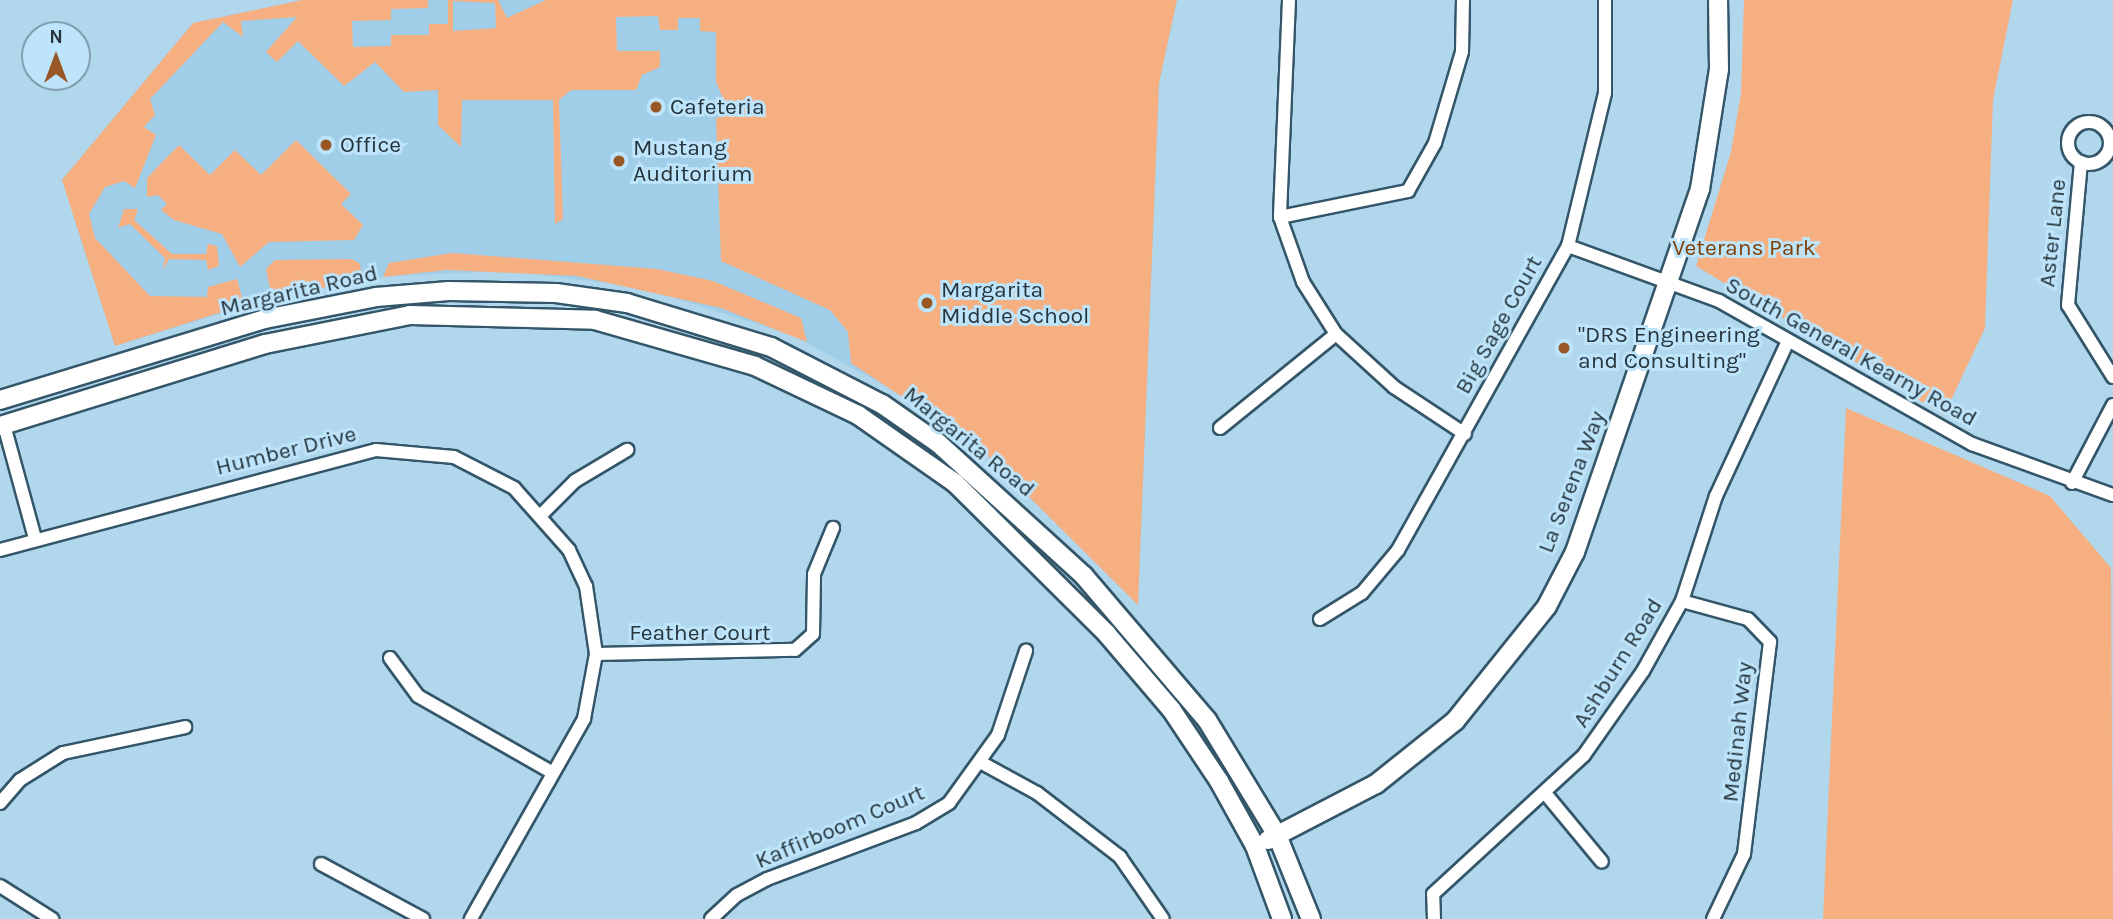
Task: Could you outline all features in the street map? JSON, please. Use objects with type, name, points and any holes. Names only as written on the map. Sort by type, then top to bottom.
[{"type":"main road","name":"La Serena Way","points":[[1255,846],[1376,784],[1455,721],[1520,647],[1575,552],[1700,189],[1714,117],[1718,0]]},
{"type":"main road","name":"Margarita Road","points":[[0,400],[265,319],[376,297],[556,293],[700,322],[771,347],[882,404],[988,483],[1148,645],[1207,720],[1277,835],[1311,919]]},
{"type":"main road","name":"Margarita Road","points":[[2,425],[265,344],[410,315],[595,320],[713,350],[858,415],[987,512],[1145,677],[1255,846],[1282,919]]},
{"type":"street","points":[[1289,0],[1280,217],[1303,282],[1336,334],[1394,387],[1465,434]]},
{"type":"street","points":[[1280,217],[1408,191],[1436,143],[1462,52],[1463,0]]},
{"type":"street","name":"Big Sage Court","points":[[1320,619],[1343,610],[1378,576],[1465,434],[1518,326],[1568,246],[1605,93],[1605,0]]},
{"type":"street","name":"Aster Lane","points":[[2081,162],[2068,305],[2113,377]]},
{"type":"street","name":"South General Kearny Road","points":[[1568,246],[1719,300],[1961,439],[2072,483],[2113,495]]},
{"type":"street","points":[[1220,428],[1336,334]]},
{"type":"street","name":"Ashburn Road","points":[[1434,919],[1433,894],[1545,793],[1617,710],[1682,601],[1716,496],[1788,341]]},
{"type":"street","points":[[2072,483],[2113,405]]},
{"type":"street","points":[[2,425],[35,538]]},
{"type":"street","name":"Humber Drive","points":[[0,550],[35,538],[376,450],[454,457],[490,472],[542,514],[586,586],[596,654],[584,719],[471,919]]},
{"type":"street","points":[[542,514],[575,481],[627,450]]},
{"type":"street","name":"Feather Court","points":[[596,654],[795,650],[813,634],[814,574],[833,528]]},
{"type":"street","name":"Medinah Way","points":[[1682,601],[1748,620],[1770,642],[1744,854],[1713,919]]},
{"type":"street","name":"Kaffirboom Court","points":[[711,919],[737,895],[767,879],[916,823],[949,803],[982,763],[1026,651]]},
{"type":"street","points":[[390,658],[418,696],[553,773]]},
{"type":"street","points":[[0,803],[20,780],[63,753],[185,727]]},
{"type":"street","points":[[982,763],[1037,793],[1120,857],[1163,919]]},
{"type":"street","points":[[1545,793],[1602,862]]},
{"type":"street","points":[[321,864],[423,919]]},
{"type":"street","points":[[0,886],[52,919]]},
{"type":"shaded area","name":"Margarita Middle School","points":[[302,0],[1177,0],[1159,83],[1138,605],[991,459],[926,408],[792,335],[640,287],[507,271],[390,276],[291,292],[115,346],[62,180],[193,23]]},
{"type":"green space","name":"Margarita Middle School","points":[[302,0],[428,0],[428,8],[391,9],[391,20],[352,21],[353,47],[391,46],[391,35],[429,35],[429,24],[448,24],[448,0],[498,0],[507,18],[546,0],[1177,0],[1159,83],[1138,605],[982,450],[851,363],[848,332],[830,310],[721,261],[716,118],[730,115],[716,82],[716,32],[700,31],[700,18],[678,18],[678,30],[660,30],[658,16],[616,17],[617,51],[660,51],[660,67],[642,75],[636,90],[571,90],[559,100],[563,219],[555,224],[553,100],[462,100],[461,147],[438,125],[438,90],[404,92],[375,62],[344,86],[298,41],[277,62],[266,52],[297,17],[241,21],[243,37],[223,22],[150,99],[155,115],[144,127],[156,135],[135,188],[124,181],[105,187],[89,214],[95,238],[150,296],[207,297],[208,287],[237,279],[244,305],[115,346],[62,180],[193,23]],"holes":[[[453,1],[495,3],[496,28],[453,31]]]},
{"type":"green space","name":"Veterans Park","points":[[1744,0],[2013,0],[1993,100],[1985,328],[1944,415],[1696,266],[1731,152],[1741,93]]},
{"type":"green space","points":[[296,140],[351,194],[341,204],[363,225],[354,240],[269,242],[240,267],[222,234],[174,220],[161,210],[167,204],[158,195],[147,197],[147,178],[179,145],[210,175],[235,150],[261,175]]},
{"type":"green space","points":[[124,209],[138,209],[134,220],[172,254],[206,254],[208,244],[217,246],[219,266],[208,270],[206,260],[169,259],[163,270],[165,258],[130,224],[118,228]]},
{"type":"green space","points":[[452,253],[657,269],[713,281],[801,318],[807,342],[721,308],[577,276],[447,270],[383,277],[389,263]]},
{"type":"green space","points":[[352,259],[360,264],[362,280],[272,298],[266,269],[275,260]]},
{"type":"green space","points":[[1846,408],[2050,496],[2111,568],[2113,919],[1823,919]]},
{"type":"place","name":"Cafeteria","points":[[656,107]]},
{"type":"place","name":"Office","points":[[326,145]]},
{"type":"place","name":"Mustang Auditorium","points":[[619,161]]},
{"type":"place","name":"Margarita Middle School","points":[[927,303]]},
{"type":"place","name":"\"DRS Engineering and Consulting\"","points":[[1564,348]]}]
